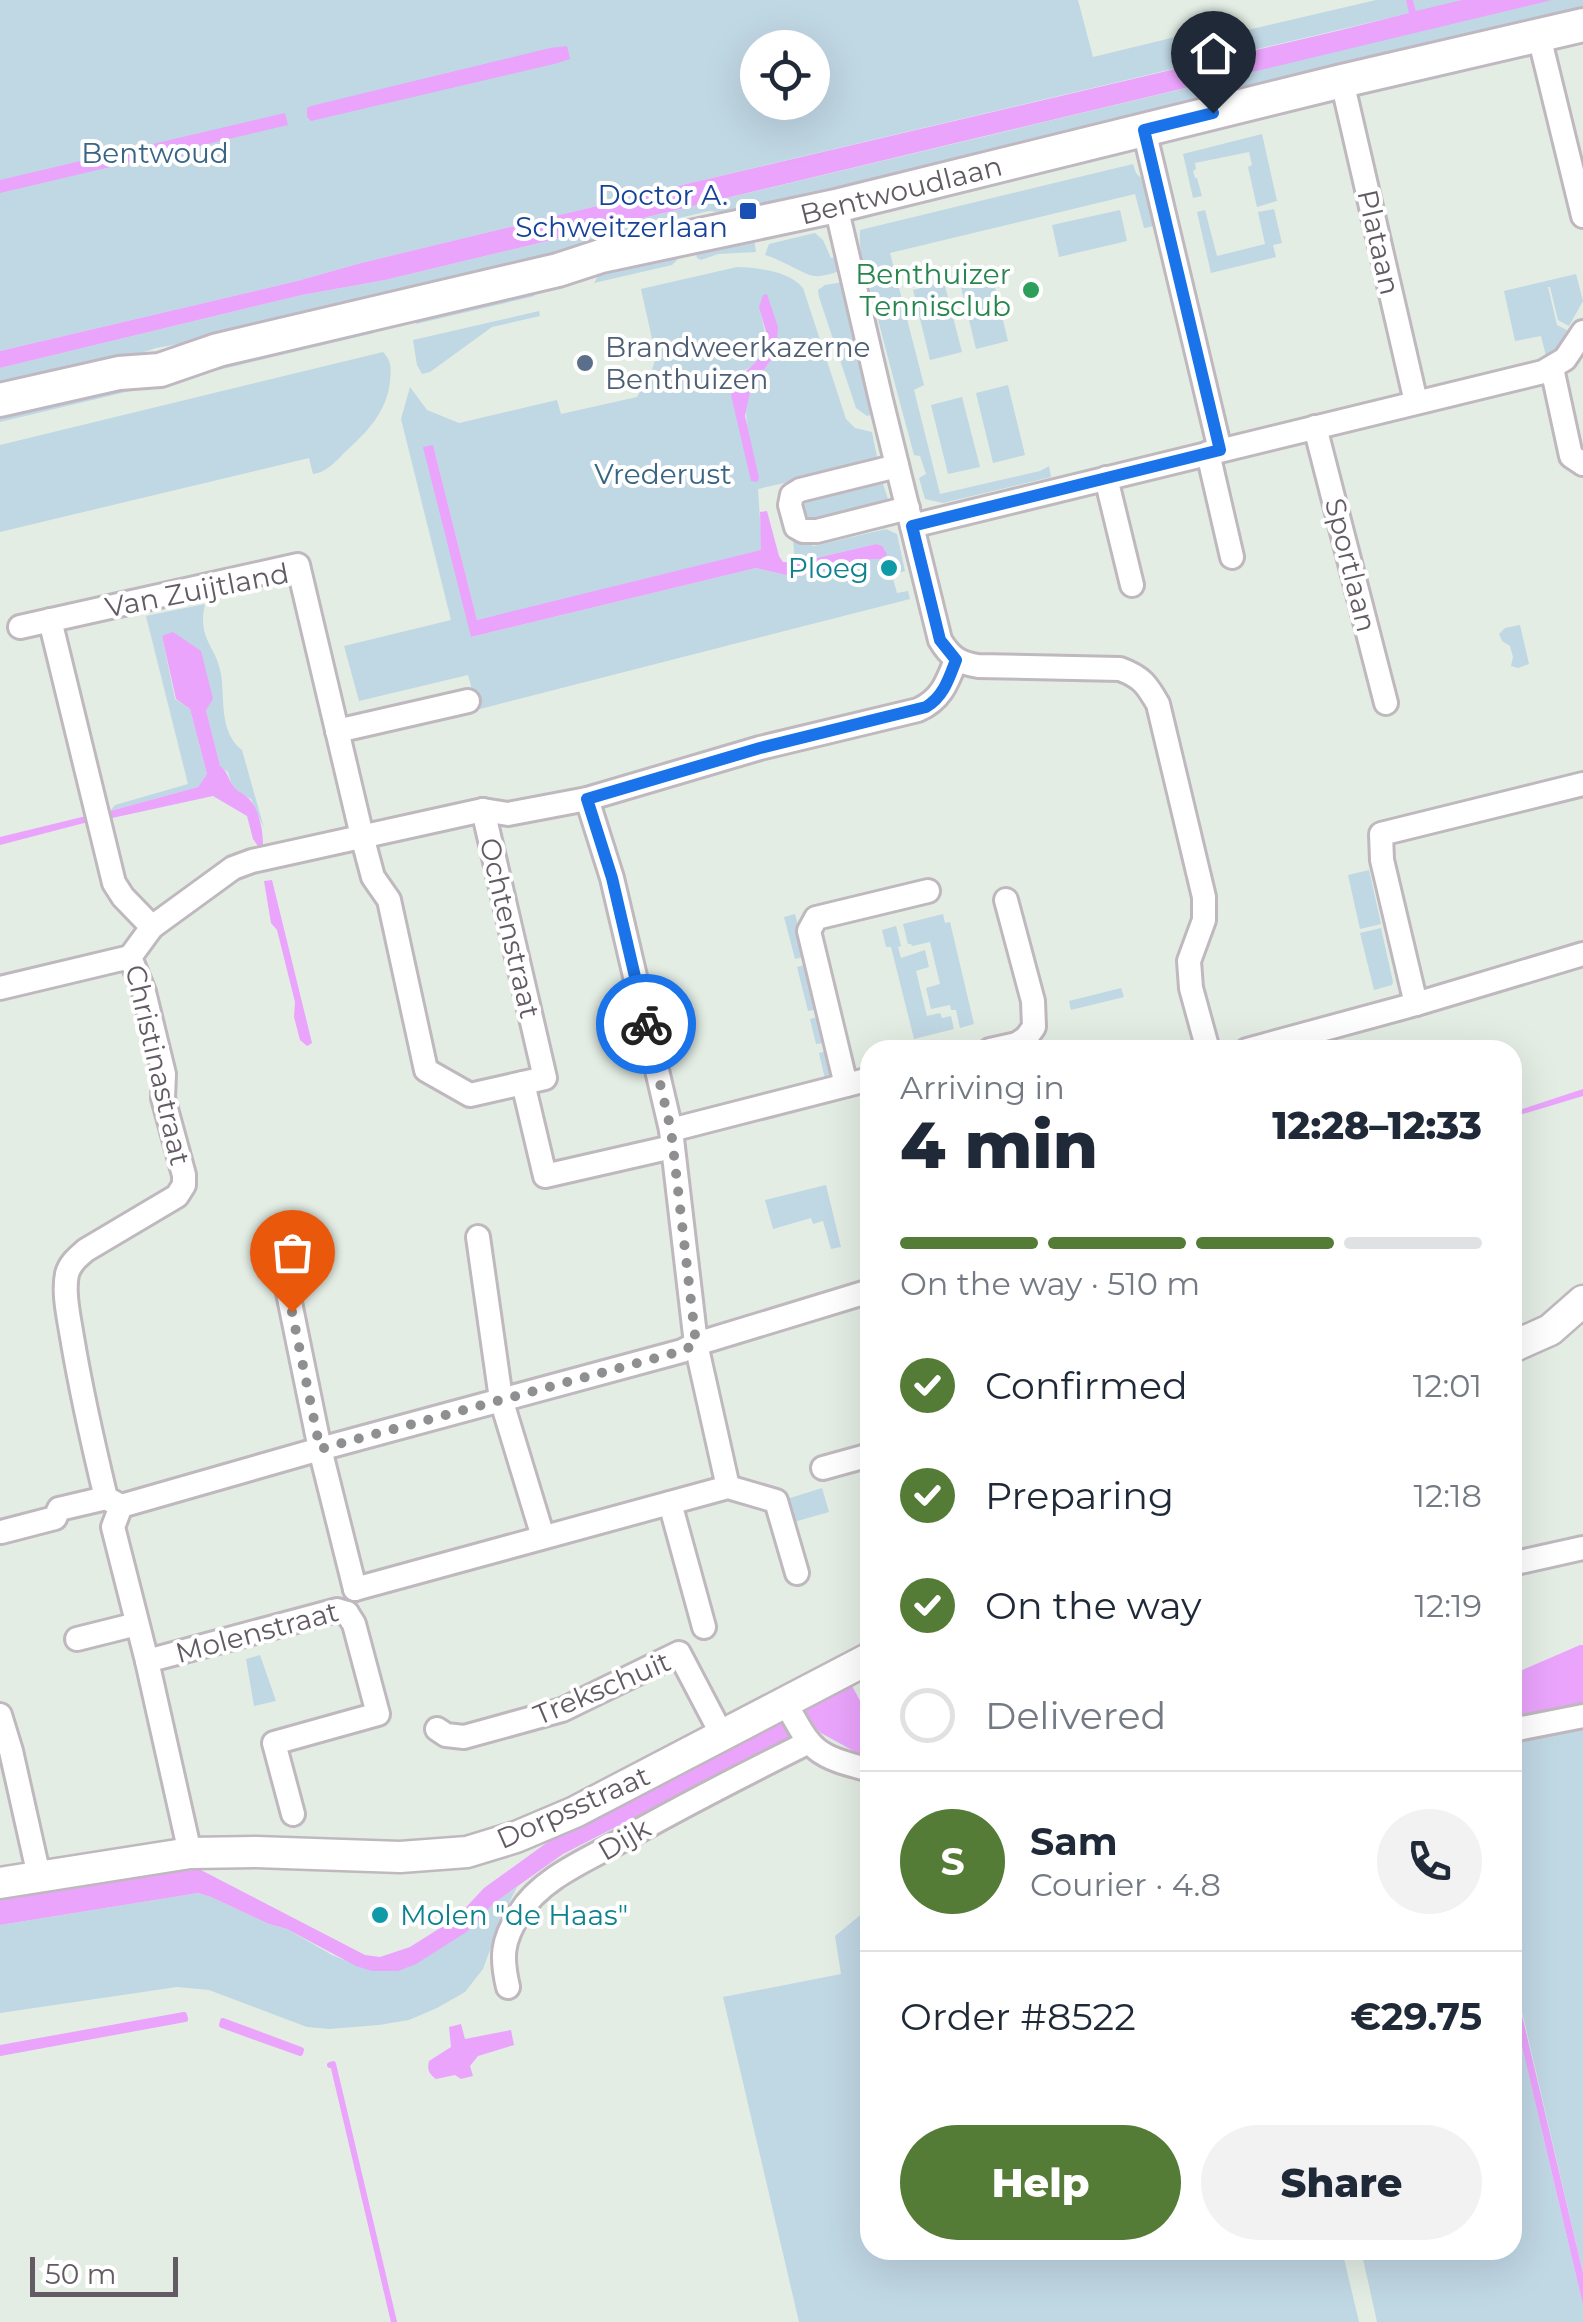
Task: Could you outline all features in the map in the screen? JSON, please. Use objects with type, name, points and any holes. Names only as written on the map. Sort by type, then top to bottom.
[{"type":"main road","name":"Bentwoudlaan","points":[[0,400],[119,373],[160,370],[218,350],[540,275],[649,245],[836,206],[1583,26]]},
{"type":"street","points":[[1539,36],[1583,216]]},
{"type":"street","name":"Plataan","points":[[1342,82],[1416,402]]},
{"type":"street","points":[[1144,130],[1214,452],[1232,558]]},
{"type":"street","points":[[836,206],[940,640],[956,660],[978,666],[1120,669],[1137,675],[1158,704],[1204,897],[1204,920],[1189,961],[1191,988],[1205,1040]]},
{"type":"street","points":[[897,466],[800,490],[792,495],[790,505],[796,527],[817,531],[910,517],[1106,478],[1316,427],[1552,368],[1566,360],[1583,332]]},
{"type":"street","points":[[1552,368],[1571,456],[1583,464]]},
{"type":"street","name":"Sportlaan","points":[[1316,427],[1386,703]]},
{"type":"street","points":[[1106,478],[1132,585]]},
{"type":"street","name":"Van Zuijtland","points":[[20,627],[298,565],[373,877],[389,900],[426,1070],[470,1095],[534,1081]]},
{"type":"street","points":[[50,620],[114,884],[152,927]]},
{"type":"street","name":"Ochtenstraat","points":[[672,1139],[545,1176],[534,1081],[483,810],[508,814],[587,799],[760,748],[918,710],[934,702],[946,686],[956,660]]},
{"type":"street","points":[[337,732],[468,700]]},
{"type":"street","points":[[1416,1004],[1386,876],[1382,834],[1583,784]]},
{"type":"street","points":[[587,799],[612,878],[672,1139],[696,1344],[728,1487]]},
{"type":"street","name":"Christinastraat","points":[[190,1853],[112,1527],[113,1502],[85,1411],[66,1286],[74,1261],[86,1250],[178,1196],[184,1185],[164,1098],[164,1074],[144,992],[130,957],[152,927],[233,868],[252,860],[483,810]]},
{"type":"street","points":[[846,1085],[809,932],[816,918],[928,890]]},
{"type":"street","points":[[1006,900],[1032,1001],[1034,1027],[1029,1040]]},
{"type":"street","points":[[1283,1040],[1583,954]]},
{"type":"street","points":[[0,988],[130,957]]},
{"type":"street","points":[[672,1139],[860,1082]]},
{"type":"street","points":[[478,1238],[502,1399],[542,1537]]},
{"type":"street","points":[[284,1278],[355,1589],[728,1487],[776,1500],[797,1573]]},
{"type":"street","points":[[1,1532],[55,1518],[59,1509],[113,1502],[682,1351],[860,1294]]},
{"type":"street","points":[[1522,1343],[1550,1330],[1583,1301]]},
{"type":"street","points":[[823,1468],[860,1458]]},
{"type":"street","points":[[670,1502],[704,1627]]},
{"type":"street","points":[[1522,1562],[1583,1548]]},
{"type":"street","name":"Molenstraat","points":[[147,1661],[337,1610],[347,1614],[355,1589]]},
{"type":"street","points":[[293,1814],[271,1732],[378,1714],[354,1624],[347,1614]]},
{"type":"street","points":[[77,1639],[137,1624]]},
{"type":"street","name":"Trekschuit","points":[[437,1729],[446,1735],[464,1737],[562,1710],[680,1653],[722,1735]]},
{"type":"street","name":"Dorpsstraat","points":[[0,1883],[190,1853],[400,1857],[467,1852],[516,1837],[574,1812],[722,1735],[797,1724],[860,1667]]},
{"type":"street","points":[[0,1715],[39,1876]]},
{"type":"street","points":[[1522,1728],[1583,1716]]},
{"type":"street","points":[[797,1724],[820,1754],[860,1767]]},
{"type":"street","name":"Dijk","points":[[508,1987],[502,1960],[506,1941],[520,1912],[541,1891],[567,1871],[686,1804],[797,1724]]},
{"type":"green space","name":"Bentwoud","points":[[0,0],[1078,0],[1093,57],[1200,31],[1204,40],[1376,0],[1406,0],[1410,13],[686,184],[0,351]]},
{"type":"green space","points":[[1413,0],[1583,0],[1583,16],[731,213],[709,211],[671,220],[673,234],[156,348],[0,388],[0,368],[302,295],[385,280],[1265,68],[1416,11]]},
{"type":"green space","points":[[1262,134],[1277,201],[1257,207],[1248,167],[1252,165],[1249,152],[1195,163],[1193,171],[1202,196],[1193,198],[1183,154]]},
{"type":"green space","points":[[1133,164],[1141,178],[1154,226],[1144,228],[1135,194],[890,253],[924,385],[914,390],[940,494],[1049,466],[1051,477],[943,503],[925,499],[919,478],[926,474],[920,456],[914,455],[864,270],[860,230]]},
{"type":"green space","points":[[1274,209],[1282,243],[1273,245],[1276,257],[1211,273],[1197,212],[1205,210],[1217,256],[1265,244],[1258,212]]},
{"type":"green space","points":[[1120,210],[1127,241],[1059,257],[1052,225]]},
{"type":"green space","points":[[815,233],[831,258],[837,257],[841,271],[814,276],[765,255],[769,244]]},
{"type":"green space","points":[[754,239],[756,252],[718,254],[701,260],[693,242]]},
{"type":"green space","points":[[678,252],[679,258],[672,265],[594,283],[601,271]]},
{"type":"green space","name":"Vrederust","points":[[737,267],[773,272],[797,282],[803,288],[846,419],[855,428],[872,432],[878,462],[758,489],[762,550],[477,620],[433,445],[471,637],[756,568],[795,577],[884,559],[876,544],[795,563],[793,540],[814,546],[886,529],[897,534],[905,571],[892,575],[897,593],[908,591],[910,599],[480,709],[468,675],[359,701],[344,646],[451,620],[401,419],[410,387],[427,410],[459,423],[557,400],[561,414],[637,397],[656,357],[641,289]],"holes":[[[759,307],[774,356],[754,382],[747,406],[756,480],[733,375],[754,364],[764,348]]]},
{"type":"green space","points":[[991,271],[1008,341],[976,349],[959,279]]},
{"type":"green space","points":[[1576,274],[1583,301],[1569,326],[1558,320],[1548,287],[1557,325],[1567,330],[1556,352],[1546,356],[1541,336],[1515,341],[1504,291]]},
{"type":"green space","points":[[843,282],[879,413],[867,416],[856,408],[819,297],[818,290],[825,285]]},
{"type":"green space","points":[[944,282],[962,352],[930,360],[913,290]]},
{"type":"green space","points":[[523,289],[535,296],[416,324],[417,313]]},
{"type":"green space","points":[[539,311],[540,316],[492,327],[430,372],[422,374],[417,365],[413,340]]},
{"type":"green space","points":[[366,325],[374,333],[0,422],[0,414],[10,416],[89,397],[100,386]]},
{"type":"green space","points":[[383,352],[391,372],[380,412],[361,437],[322,471],[313,474],[309,458],[0,532],[0,445]]},
{"type":"green space","points":[[1008,385],[1025,455],[993,463],[976,393]]},
{"type":"green space","points":[[962,397],[980,467],[948,474],[931,405]]},
{"type":"green space","points":[[882,481],[890,505],[810,523],[803,515],[803,506],[810,498]]},
{"type":"green space","points":[[205,604],[203,626],[219,664],[226,725],[242,750],[264,828],[251,799],[237,791],[228,772],[220,767],[206,710],[162,636],[175,699],[190,709],[207,774],[198,787],[110,811],[115,805],[188,784],[146,616]]},
{"type":"green space","points":[[1520,625],[1529,664],[1518,668],[1511,666],[1510,646],[1499,634],[1505,628]]},
{"type":"green space","points":[[1369,870],[1381,924],[1360,929],[1348,875]]},
{"type":"green space","points":[[795,914],[806,956],[795,959],[784,917]]},
{"type":"green space","points":[[943,914],[945,923],[950,922],[974,1024],[960,1028],[956,1010],[951,1010],[950,1005],[931,1009],[926,988],[940,984],[930,942],[908,944],[903,924]]},
{"type":"green space","points":[[896,926],[901,958],[925,950],[929,967],[916,971],[927,1016],[951,1016],[954,1029],[914,1039],[891,947],[886,947],[882,930]]},
{"type":"green space","points":[[1381,928],[1393,982],[1374,990],[1360,933]]},
{"type":"green space","points":[[808,964],[819,1009],[808,1011],[797,967]]},
{"type":"green space","points":[[1121,988],[1124,997],[1071,1010],[1069,1001]]},
{"type":"green space","points":[[821,1016],[832,1058],[825,1079],[819,1053],[826,1051],[824,1043],[816,1044],[810,1019]]},
{"type":"green space","points":[[826,1185],[841,1247],[831,1249],[823,1221],[813,1224],[811,1218],[773,1229],[765,1200]]},
{"type":"green space","points":[[822,1488],[829,1512],[794,1522],[787,1499]]},
{"type":"green space","points":[[260,1655],[276,1701],[254,1706],[246,1659]]},
{"type":"green space","points":[[1583,1726],[1583,2273],[1522,2012],[1522,1736]]},
{"type":"green space","points":[[517,1887],[483,1969],[465,1992],[409,2020],[329,2029],[307,2027],[209,1990],[177,1987],[0,2013],[0,1925],[198,1893],[287,1929],[332,1955],[372,1971],[468,1931],[494,1903]]},
{"type":"green space","points":[[860,1915],[860,2260],[1344,2260],[1359,2322],[799,2322],[723,1997],[841,1974],[835,1936]]},
{"type":"green space","points":[[1522,2046],[1583,2305],[1583,2322],[1377,2322],[1363,2260],[1522,2260]]},
{"type":"shaded area","points":[[1406,0],[1413,0],[1416,11],[1462,0],[1552,0],[385,280],[302,295],[0,368],[0,351],[1337,31],[1409,13]]},
{"type":"shaded area","points":[[567,46],[570,59],[554,64],[311,121],[307,117],[307,108],[311,106]]},
{"type":"shaded area","points":[[285,113],[288,125],[0,193],[0,180]]},
{"type":"shaded area","points":[[767,294],[778,327],[777,343],[774,356],[751,387],[745,416],[757,482],[751,481],[731,395],[737,379],[765,348],[767,335],[759,307]]},
{"type":"shaded area","points":[[433,445],[477,620],[761,550],[760,512],[767,511],[783,562],[795,563],[876,544],[887,554],[885,559],[795,577],[756,568],[471,637],[423,447]]},
{"type":"shaded area","points":[[173,632],[201,651],[213,699],[206,710],[220,766],[255,807],[263,845],[258,846],[253,839],[247,816],[213,796],[112,818],[110,811],[198,787],[207,774],[190,709],[176,699],[162,636]]},
{"type":"shaded area","points":[[86,816],[88,822],[0,845],[0,837]]},
{"type":"shaded area","points":[[272,880],[312,1043],[307,1046],[300,1040],[295,1002],[277,930],[271,923],[264,881]]},
{"type":"shaded area","points":[[1583,1089],[1583,1096],[1522,1114],[1522,1109]]},
{"type":"shaded area","points":[[1583,1645],[1583,1705],[1522,1716],[1522,1670]]},
{"type":"shaded area","points":[[852,1686],[860,1701],[860,1754],[816,1728],[784,1741],[563,1854],[494,1903],[468,1931],[398,1971],[372,1971],[356,1966],[287,1929],[198,1893],[0,1925],[0,1898],[199,1869],[365,1955],[380,1957],[410,1947],[456,1918],[484,1888],[563,1831]]},
{"type":"shaded area","points":[[1522,2015],[1583,2273],[1583,2305],[1522,2046]]},
{"type":"shaded area","points":[[461,2024],[465,2039],[511,2030],[514,2045],[478,2056],[470,2066],[473,2076],[436,2079],[429,2072],[429,2061],[451,2047],[449,2027]]},
{"type":"waterway","points":[[0,2048],[184,2015],[185,2019]]},
{"type":"waterway","points":[[0,2053],[185,2019]]},
{"type":"waterway","points":[[223,2021],[301,2050],[300,2053],[222,2025],[223,2021]]},
{"type":"waterway","points":[[330,2065],[333,2064],[394,2322]]},
{"type":"way so far","points":[[292,1312],[320,1449],[696,1344],[671,1130],[646,1024]]},
{"type":"place","name":"Doctor A. Schweitzerlaan","points":[[748,211]]},
{"type":"place","name":"Benthuizer Tennisclub","points":[[1031,290]]},
{"type":"place","name":"Brandweerkazerne Benthuizen","points":[[585,363]]},
{"type":"place","name":"Ploeg","points":[[889,568]]},
{"type":"place","name":"Molen \"de Haas\"","points":[[380,1915]]},
{"type":"route","points":[[646,1024],[612,878],[587,799],[760,748],[926,707],[946,686],[956,660],[940,640],[912,526],[1220,450],[1144,130],[1213,113]]}]
